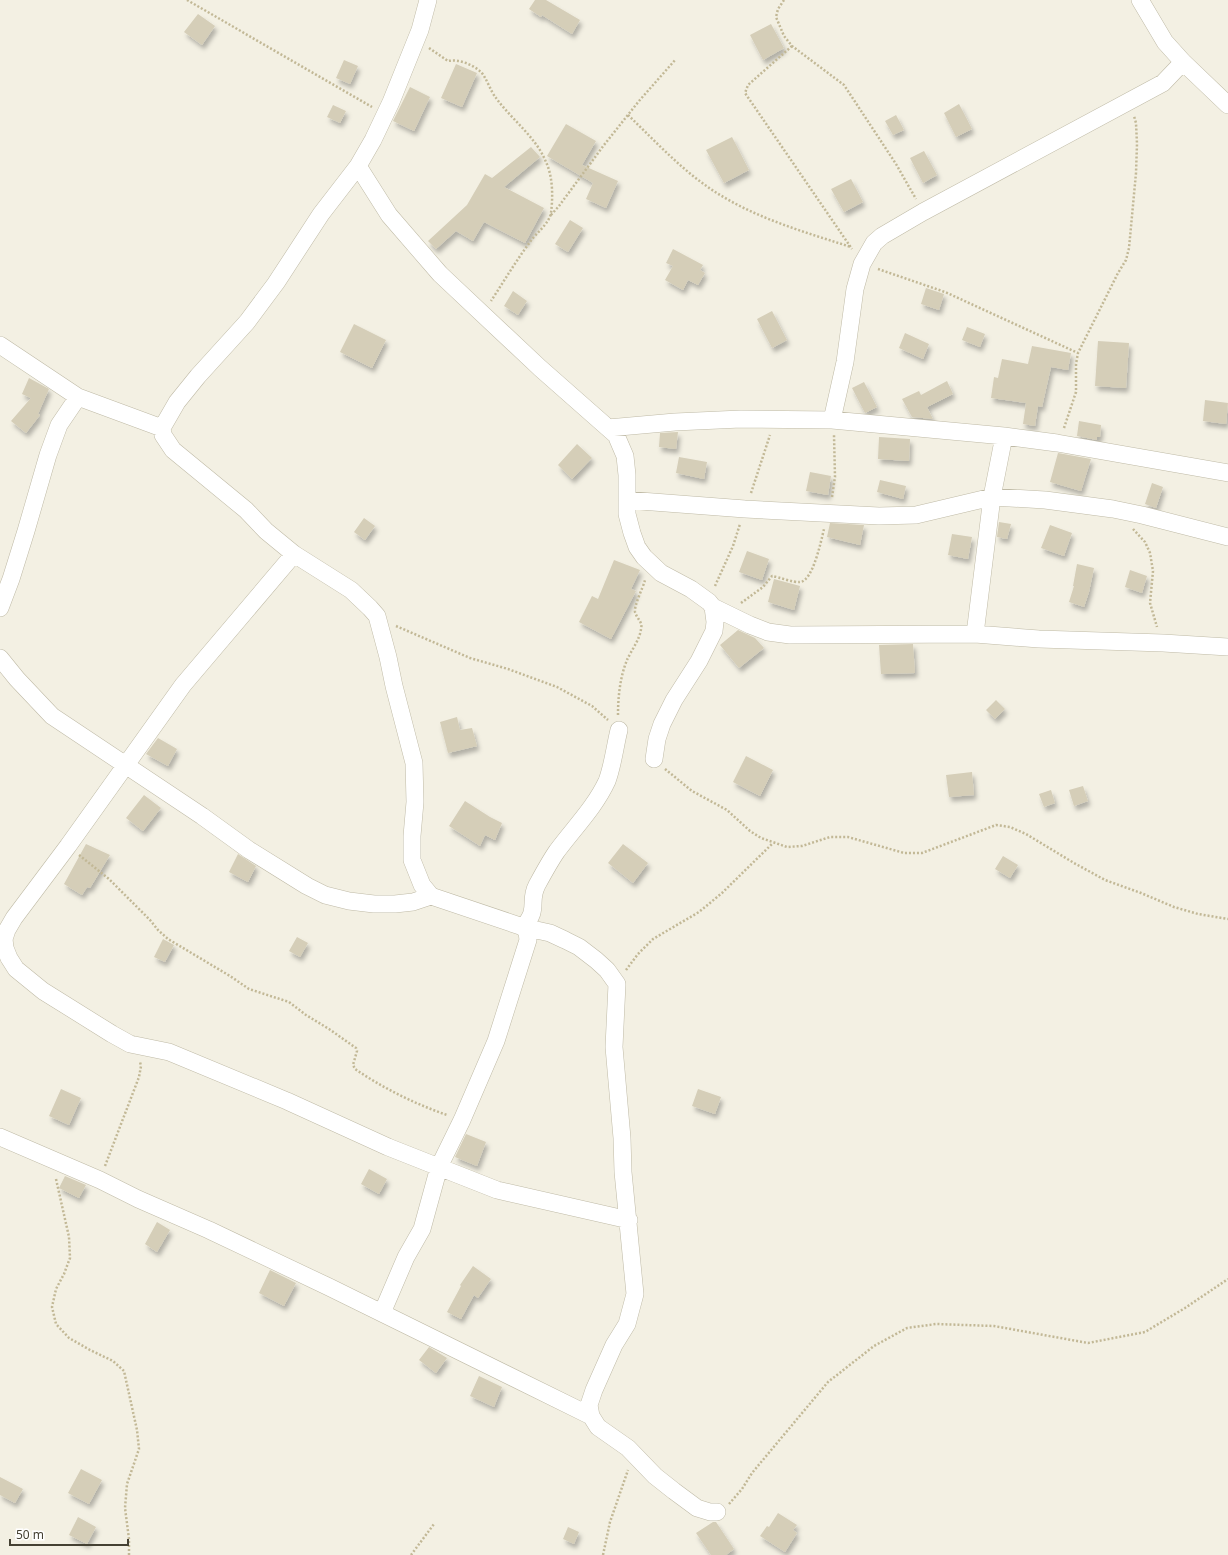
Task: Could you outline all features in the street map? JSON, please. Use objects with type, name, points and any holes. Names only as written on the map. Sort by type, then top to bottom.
[{"type":"street","points":[[428,0],[420,30],[374,140],[358,166],[321,214],[276,283],[247,322],[185,391],[177,402],[162,428],[162,435],[172,450],[235,500],[266,532],[294,554],[351,590],[377,616],[414,763],[415,802],[412,836],[412,860],[422,885],[431,896],[523,927],[550,934],[579,947],[607,970],[616,984],[614,1047],[622,1138],[623,1172],[629,1220],[635,1294],[627,1324],[614,1346],[594,1390],[589,1405],[591,1416],[598,1427],[628,1448],[633,1455],[655,1476],[697,1508],[710,1512],[718,1512]]},
{"type":"street","points":[[1140,0],[1165,42],[1183,62],[1228,105]]},
{"type":"street","points":[[832,420],[844,362],[855,289],[862,264],[874,243],[882,236],[923,212],[1163,82],[1183,62]]},
{"type":"street","points":[[358,166],[389,215],[440,274],[540,368],[616,435],[625,456],[627,475],[627,514],[632,533],[637,547],[650,564],[661,573],[681,583],[730,615],[768,632],[790,635],[974,634],[1039,639],[1163,642],[1228,647]]},
{"type":"street","points":[[0,345],[78,397],[162,428]]},
{"type":"street","points":[[0,608],[11,580],[48,455],[59,425],[78,397]]},
{"type":"street","points":[[608,428],[741,419],[832,420],[1004,436],[1057,443],[1228,473]]},
{"type":"street","points":[[974,634],[992,497],[1004,436]]},
{"type":"street","points":[[627,500],[745,509],[879,516],[916,515],[992,497],[1045,500],[1113,509],[1149,516],[1228,537]]},
{"type":"street","points":[[294,554],[183,685],[68,846],[14,918],[4,939],[5,948],[9,958],[16,968],[43,991],[130,1044],[169,1052],[439,1167],[497,1190],[629,1220]]},
{"type":"street","points":[[654,759],[657,739],[662,724],[674,700],[699,661],[714,631],[715,622],[711,604]]},
{"type":"street","points":[[0,658],[17,679],[52,716],[202,816],[249,850],[307,886],[325,895],[349,901],[395,904],[413,902],[431,896]]},
{"type":"street","points":[[523,927],[533,912],[533,898],[536,886],[557,851],[585,816],[607,780],[619,730]]},
{"type":"street","points":[[382,1313],[406,1257],[422,1229],[439,1167],[462,1120],[502,1023],[528,940],[527,932],[523,927]]},
{"type":"street","points":[[0,1137],[100,1180],[138,1199],[216,1233],[591,1416]]},
{"type":"path","points":[[187,0],[385,115]]},
{"type":"path","points":[[784,0],[778,9],[776,17],[784,36],[792,46],[844,85],[896,164],[923,212]]},
{"type":"path","points":[[420,30],[429,48],[437,54],[448,61],[456,60],[464,63],[482,73],[496,98],[535,143],[543,155],[550,171],[552,194],[550,215]]},
{"type":"path","points":[[792,46],[748,85],[745,93],[862,264],[945,292],[1078,353]]},
{"type":"path","points":[[483,314],[530,242],[542,229],[550,215],[559,206],[604,145],[676,59]]},
{"type":"path","points":[[1057,443],[1064,430],[1074,398],[1078,353],[1126,260],[1130,248],[1137,144],[1136,123],[1130,101]]},
{"type":"path","points":[[628,116],[705,185],[734,203],[785,226],[851,247]]},
{"type":"path","points":[[711,604],[733,546],[776,420]]},
{"type":"path","points":[[730,615],[744,601],[763,587],[772,576],[800,582],[806,579],[812,571],[830,513],[835,477],[835,449],[832,420]]},
{"type":"path","points":[[1131,527],[1145,542],[1150,553],[1153,571],[1150,603],[1154,619],[1163,642]]},
{"type":"path","points":[[619,730],[618,703],[622,679],[626,662],[641,630],[642,623],[635,612],[650,564]]},
{"type":"path","points":[[377,616],[404,630],[452,650],[557,687],[592,706],[619,730]]},
{"type":"path","points":[[654,759],[692,791],[727,810],[761,838],[787,847],[802,846],[830,837],[848,837],[904,853],[922,853],[996,825],[1010,827],[1026,834],[1105,880],[1174,907],[1198,914],[1228,919]]},
{"type":"path","points":[[616,984],[638,954],[653,939],[699,912],[722,893],[773,843]]},
{"type":"path","points":[[68,846],[109,879],[168,939],[249,989],[289,1002],[306,1015],[352,1044],[357,1051],[353,1065],[355,1069],[362,1074],[389,1090],[430,1109],[462,1120]]},
{"type":"path","points":[[100,1180],[139,1077],[141,1066],[139,1058],[130,1044]]},
{"type":"path","points":[[51,1159],[69,1237],[70,1258],[56,1290],[53,1301],[52,1307],[56,1324],[69,1338],[113,1361],[124,1371],[137,1430],[139,1449],[127,1484],[125,1508],[130,1539],[130,1555]]},
{"type":"path","points":[[718,1512],[724,1510],[731,1502],[752,1473],[828,1382],[874,1346],[907,1328],[936,1324],[994,1326],[1088,1343],[1146,1332],[1228,1279]]},
{"type":"path","points":[[603,1555],[610,1522],[633,1455]]},
{"type":"path","points":[[411,1555],[434,1524]]},
{"type":"building","points":[[535,0],[546,0],[580,20],[572,34],[542,15],[541,17],[529,9]]},
{"type":"building","points":[[198,14],[215,26],[202,45],[184,32]]},
{"type":"building","points":[[771,24],[784,48],[763,60],[750,35]]},
{"type":"building","points":[[344,60],[358,66],[350,84],[336,78]]},
{"type":"building","points":[[456,64],[477,73],[462,107],[441,98]]},
{"type":"building","points":[[410,87],[430,97],[414,131],[393,121]]},
{"type":"building","points":[[959,104],[972,129],[956,137],[944,113]]},
{"type":"building","points":[[333,105],[346,111],[340,123],[327,117]]},
{"type":"building","points":[[896,115],[904,130],[893,135],[885,121]]},
{"type":"building","points":[[566,124],[596,141],[582,165],[618,181],[606,208],[586,199],[593,183],[547,156]]},
{"type":"building","points":[[732,137],[749,170],[724,183],[706,150]]},
{"type":"building","points":[[531,147],[540,157],[504,187],[544,208],[525,243],[484,222],[473,241],[456,231],[436,249],[428,241],[467,205],[485,174],[492,178]]},
{"type":"building","points":[[924,151],[937,175],[923,183],[910,158]]},
{"type":"building","points":[[851,179],[863,202],[844,212],[831,189]]},
{"type":"building","points":[[570,220],[583,228],[568,252],[555,244]]},
{"type":"building","points":[[673,249],[703,265],[700,270],[705,273],[698,285],[688,280],[683,290],[665,280],[673,266],[666,263]]},
{"type":"building","points":[[926,288],[944,294],[939,310],[921,304]]},
{"type":"building","points":[[513,291],[527,301],[518,315],[504,306]]},
{"type":"building","points":[[772,311],[787,340],[772,348],[757,319]]},
{"type":"building","points":[[354,324],[386,340],[372,368],[340,352]]},
{"type":"building","points":[[967,327],[985,334],[980,347],[962,340]]},
{"type":"building","points":[[905,333],[929,344],[923,359],[899,348]]},
{"type":"building","points":[[1098,341],[1129,343],[1126,388],[1095,386]]},
{"type":"building","points":[[1032,346],[1071,353],[1068,370],[1051,367],[1042,407],[1038,406],[1035,426],[1023,424],[1026,403],[991,398],[994,377],[998,378],[1002,359],[1028,364]]},
{"type":"building","points":[[29,378],[49,389],[38,414],[40,415],[26,433],[11,421],[31,398],[22,394]]},
{"type":"building","points":[[947,381],[953,394],[927,407],[933,419],[912,417],[902,399],[919,391],[921,395]]},
{"type":"building","points":[[864,382],[877,407],[865,413],[852,388]]},
{"type":"building","points":[[1205,400],[1228,403],[1226,424],[1203,421]]},
{"type":"building","points":[[1079,421],[1101,425],[1100,437],[1097,437],[1097,440],[1077,436]]},
{"type":"building","points":[[678,432],[676,449],[659,447],[660,433]]},
{"type":"building","points":[[879,437],[910,439],[909,461],[878,459]]},
{"type":"building","points":[[577,444],[592,458],[572,479],[558,465]]},
{"type":"building","points":[[1058,453],[1091,459],[1081,491],[1050,482]]},
{"type":"building","points":[[679,457],[707,462],[704,479],[676,473]]},
{"type":"building","points":[[810,472],[831,476],[828,495],[806,491]]},
{"type":"building","points":[[880,480],[906,486],[903,499],[877,492]]},
{"type":"building","points":[[1152,483],[1163,487],[1156,508],[1145,504]]},
{"type":"building","points":[[364,518],[375,526],[365,540],[354,532]]},
{"type":"building","points":[[999,522],[1011,524],[1007,539],[997,537]]},
{"type":"building","points":[[830,523],[864,525],[860,545],[827,537]]},
{"type":"building","points":[[1050,525],[1072,533],[1064,556],[1041,548]]},
{"type":"building","points":[[952,534],[972,537],[968,559],[948,555]]},
{"type":"building","points":[[747,551],[769,559],[762,580],[739,572]]},
{"type":"building","points":[[614,560],[640,570],[631,589],[636,591],[611,639],[579,622],[592,596],[598,599]]},
{"type":"building","points":[[1077,564],[1094,568],[1084,607],[1069,602],[1074,586]]},
{"type":"building","points":[[1130,570],[1147,576],[1142,593],[1125,587]]},
{"type":"building","points":[[774,579],[800,586],[794,610],[768,602]]},
{"type":"building","points":[[738,630],[755,638],[764,648],[739,668],[720,645]]},
{"type":"building","points":[[913,644],[915,673],[881,674],[879,645]]},
{"type":"building","points":[[996,700],[1005,709],[995,719],[986,710]]},
{"type":"building","points":[[457,717],[460,730],[472,728],[477,746],[448,753],[440,722]]},
{"type":"building","points":[[158,738],[177,749],[168,766],[146,754]]},
{"type":"building","points":[[746,756],[773,770],[760,796],[733,782]]},
{"type":"building","points":[[972,772],[974,795],[949,797],[946,775]]},
{"type":"building","points":[[1083,786],[1088,801],[1074,806],[1069,790]]},
{"type":"building","points":[[1051,790],[1055,803],[1044,807],[1039,794]]},
{"type":"building","points":[[144,795],[161,808],[143,831],[126,818]]},
{"type":"building","points":[[465,801],[502,823],[495,840],[485,835],[480,846],[449,826]]},
{"type":"building","points":[[86,844],[110,855],[90,888],[87,887],[82,895],[64,884]]},
{"type":"building","points":[[623,844],[648,863],[633,883],[608,863]]},
{"type":"building","points":[[238,854],[256,866],[248,882],[229,872]]},
{"type":"building","points":[[1003,856],[1018,865],[1010,878],[995,869]]},
{"type":"building","points":[[297,937],[308,943],[300,957],[289,951]]},
{"type":"building","points":[[163,939],[174,945],[165,962],[154,957]]},
{"type":"building","points":[[61,1089],[81,1098],[69,1125],[49,1116]]},
{"type":"building","points":[[698,1089],[721,1097],[715,1114],[692,1106]]},
{"type":"building","points":[[466,1134],[486,1142],[477,1166],[455,1157]]},
{"type":"building","points":[[369,1169],[387,1179],[379,1194],[361,1184]]},
{"type":"building","points":[[65,1176],[86,1185],[79,1198],[59,1188]]},
{"type":"building","points":[[157,1222],[170,1230],[157,1252],[145,1244]]},
{"type":"building","points":[[473,1266],[491,1279],[478,1298],[474,1295],[461,1319],[447,1312],[461,1286],[460,1285]]},
{"type":"building","points":[[270,1270],[296,1283],[284,1306],[259,1293]]},
{"type":"building","points":[[429,1347],[447,1358],[436,1373],[419,1360]]},
{"type":"building","points":[[479,1376],[502,1387],[494,1407],[470,1396]]},
{"type":"building","points":[[81,1469],[102,1480],[89,1504],[68,1493]]},
{"type":"building","points":[[0,1477],[23,1489],[15,1503],[0,1495]]},
{"type":"building","points":[[778,1513],[797,1525],[793,1530],[797,1533],[785,1552],[760,1536],[767,1526],[769,1527]]},
{"type":"building","points":[[78,1517],[96,1527],[87,1544],[69,1535]]},
{"type":"building","points":[[713,1522],[716,1522],[734,1549],[726,1555],[711,1555],[696,1533]]},
{"type":"building","points":[[568,1527],[579,1532],[574,1544],[563,1539]]}]
